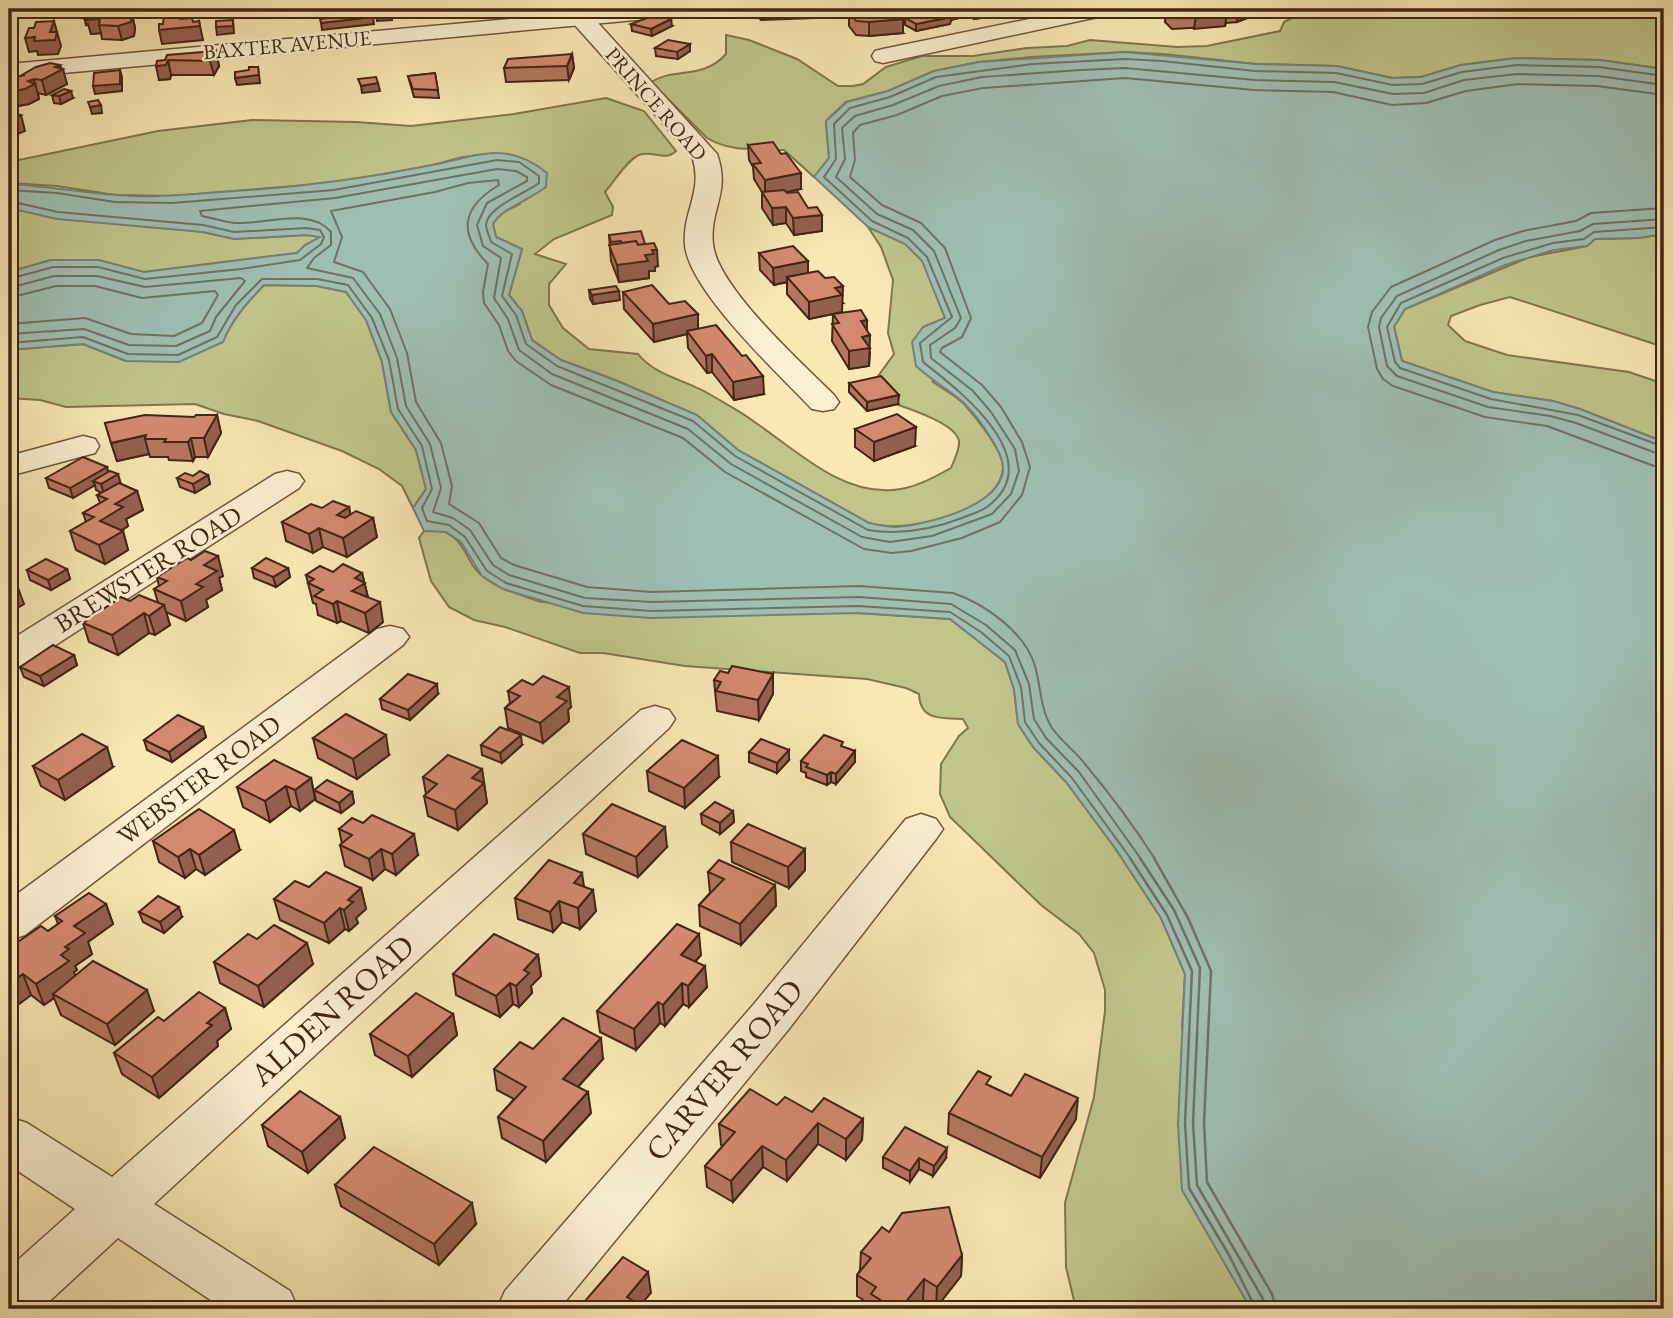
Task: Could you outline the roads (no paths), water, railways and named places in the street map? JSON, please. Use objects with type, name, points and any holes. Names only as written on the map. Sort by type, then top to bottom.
[{"type":"street","name":"BAXTER AVENUE","points":[[9,71],[690,9]]},
{"type":"street","points":[[883,56],[1107,9]]},
{"type":"street","name":"PRINCE ROAD","points":[[581,18],[704,154],[711,174],[699,235],[699,249],[705,264],[737,311],[824,402]]},
{"type":"street","points":[[9,85],[63,66]]},
{"type":"street","points":[[9,466],[83,446]]},
{"type":"street","name":"BREWSTER ROAD","points":[[9,658],[287,481]]},
{"type":"street","name":"WEBSTER ROAD","points":[[9,923],[390,637]]},
{"type":"street","name":"ALDEN ROAD","points":[[9,1303],[655,719]]},
{"type":"street","name":"CARVER ROAD","points":[[525,1309],[771,1017],[921,829]]},
{"type":"street","points":[[9,1138],[112,1208],[270,1309]]},
{"type":"water","points":[[1125,52],[1256,64],[1337,66],[1392,78],[1421,77],[1461,65],[1516,58],[1600,60],[1664,69],[1664,234],[1639,238],[1595,239],[1587,246],[1554,250],[1505,265],[1405,309],[1394,327],[1402,361],[1493,392],[1553,401],[1580,409],[1664,442],[1664,1309],[1251,1309],[1182,1190],[1178,1124],[1185,974],[1161,918],[1115,848],[1066,782],[1033,747],[1018,724],[1014,689],[1005,662],[950,619],[858,613],[651,618],[583,613],[503,589],[482,576],[461,542],[446,532],[424,531],[413,508],[426,489],[416,450],[391,412],[382,362],[366,320],[346,292],[317,286],[264,285],[235,319],[223,342],[179,362],[126,361],[83,344],[9,350],[9,272],[51,260],[99,260],[144,272],[297,253],[320,237],[306,235],[234,239],[203,232],[57,219],[9,208],[9,184],[120,195],[179,195],[324,183],[444,163],[474,155],[503,153],[532,162],[547,173],[546,187],[503,214],[493,224],[496,237],[522,249],[509,295],[522,311],[532,340],[561,360],[697,415],[738,450],[869,523],[896,527],[928,522],[967,508],[997,486],[1003,472],[1000,455],[979,420],[968,408],[916,366],[912,342],[923,327],[945,318],[922,261],[905,244],[868,227],[814,177],[829,158],[826,121],[847,102],[888,91],[934,71],[979,62]]}]
